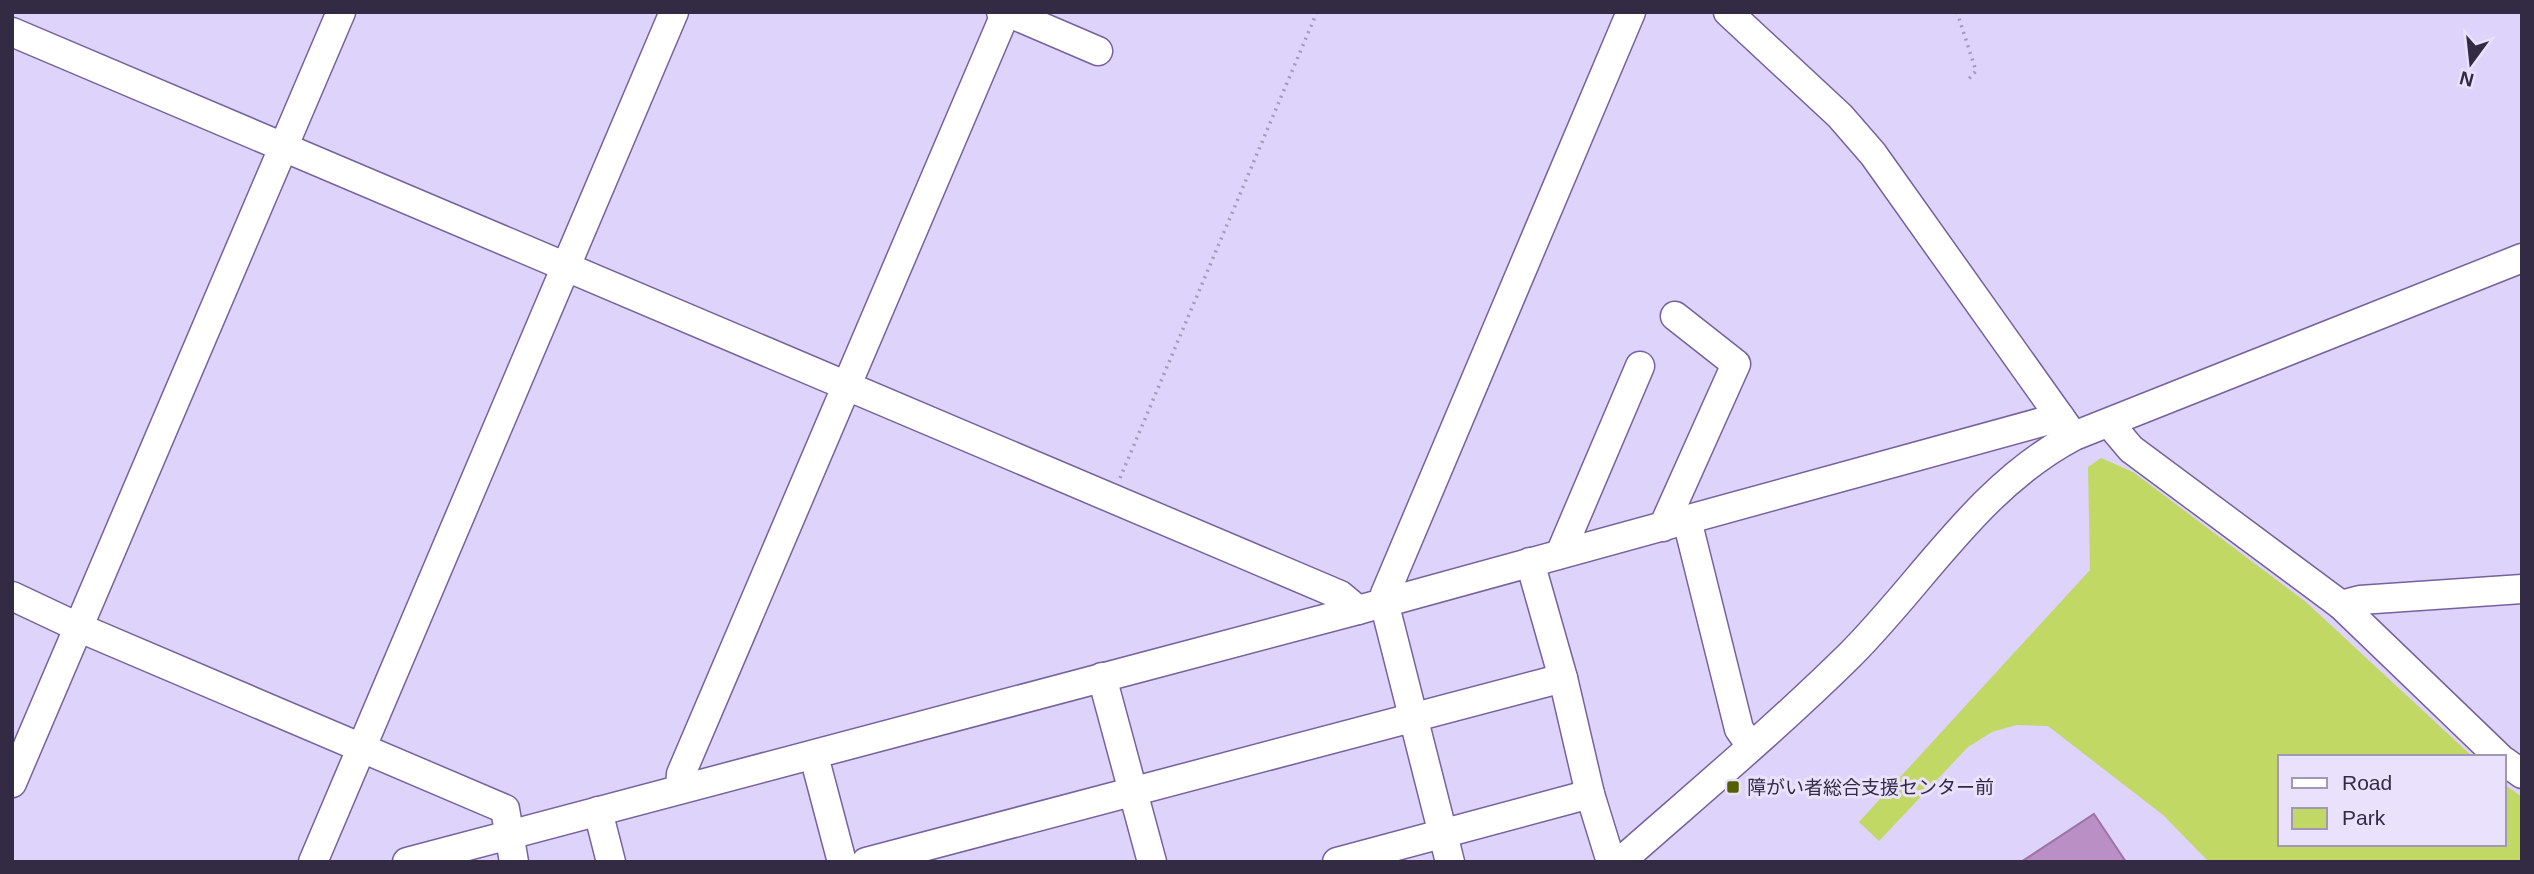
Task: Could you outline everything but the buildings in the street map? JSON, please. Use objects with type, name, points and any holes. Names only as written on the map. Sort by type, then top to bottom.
[{"type":"street","points":[[12,783],[341,12]]},
{"type":"street","points":[[313,862],[674,12]]},
{"type":"street","points":[[1371,606],[1385,594],[1631,12]]},
{"type":"street","points":[[1728,12],[1840,116],[1872,155],[2067,426]]},
{"type":"street","points":[[680,787],[681,774],[1004,13],[1098,51]]},
{"type":"street","points":[[14,38],[284,148],[1371,606],[1413,717],[1450,862]]},
{"type":"street","points":[[407,862],[511,849],[598,811],[680,787],[814,756],[1675,524],[2067,426],[2109,423],[2522,258]]},
{"type":"street","points":[[1675,316],[1736,364],[1675,524],[1739,729],[1751,747]]},
{"type":"street","points":[[1560,554],[1640,366]]},
{"type":"street","points":[[2109,423],[2130,449],[2341,605],[2497,755]]},
{"type":"street","points":[[1620,862],[1751,747],[1878,626],[1988,499],[2067,426]]},
{"type":"street","points":[[1530,562],[1563,678],[1590,794],[1611,862]]},
{"type":"street","points":[[2341,605],[2360,600],[2522,589]]},
{"type":"street","points":[[12,596],[79,628],[505,810],[511,849]]},
{"type":"street","points":[[1102,677],[1152,862]]},
{"type":"street","points":[[866,862],[1563,678]]},
{"type":"street","points":[[814,756],[842,862]]},
{"type":"street","points":[[2506,762],[2522,774]]},
{"type":"street","points":[[1337,862],[1590,794]]},
{"type":"street","points":[[598,811],[611,862]]},
{"type":"path","points":[[1112,498],[1317,12]]},
{"type":"path","points":[[1956,12],[1976,71],[1966,82]]},
{"type":"green space","points":[[2101,458],[2133,472],[2306,602],[2471,755],[2278,755],[2278,846],[2506,846],[2506,785],[2522,797],[2522,862],[2209,862],[2163,815],[2048,726],[2016,725],[1992,732],[1968,747],[1879,841],[1859,822],[2090,570],[2088,467]]},
{"type":"place","name":"障がい者総合支援センター前","points":[[1733,787]]}]
